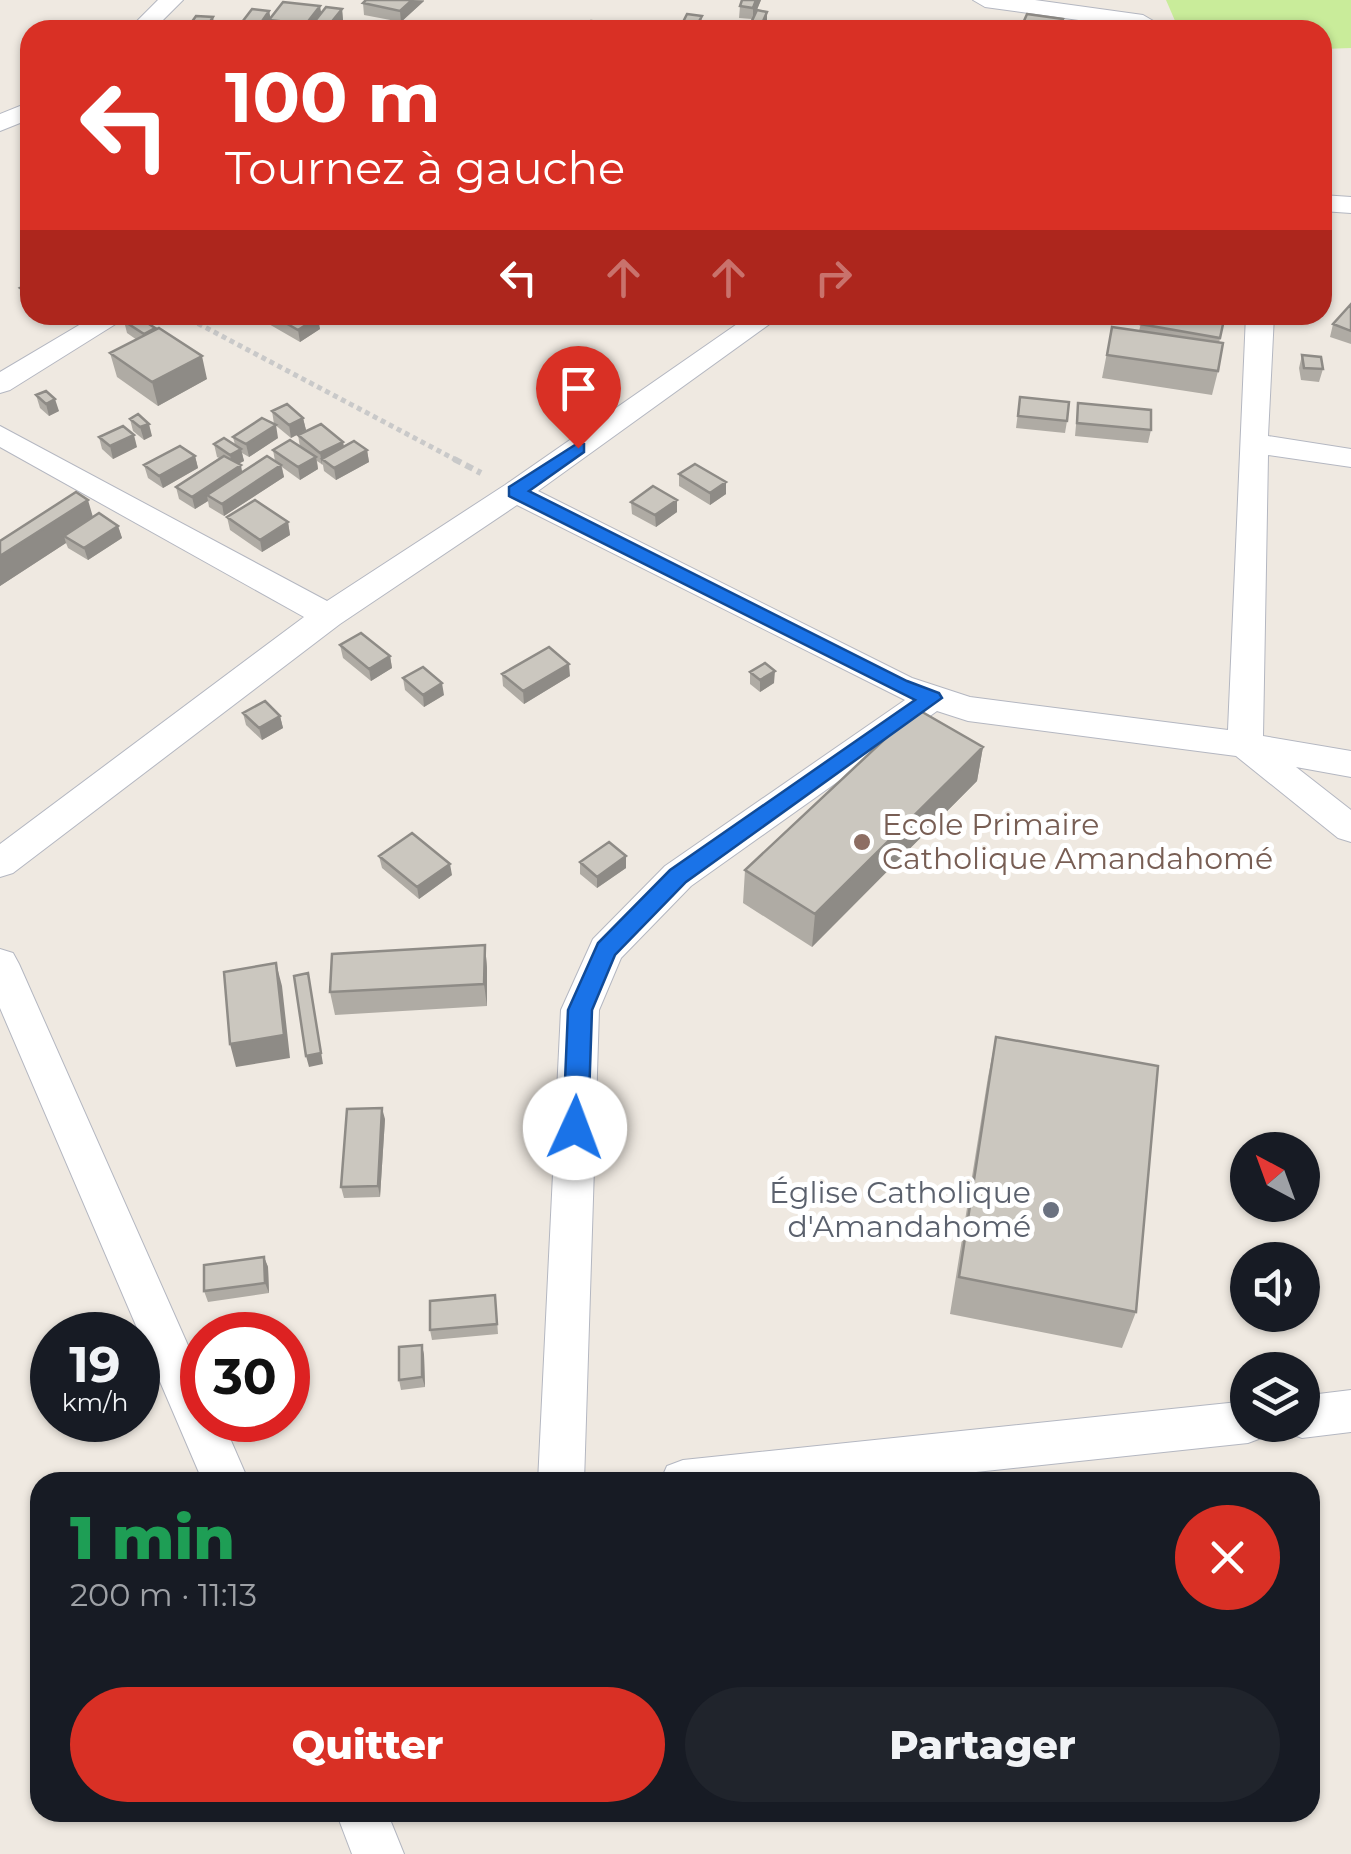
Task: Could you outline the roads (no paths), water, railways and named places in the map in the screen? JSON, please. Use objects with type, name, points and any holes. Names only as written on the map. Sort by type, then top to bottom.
[{"type":"street","points":[[150,20],[170,0]]},
{"type":"street","points":[[985,0],[1142,17]]},
{"type":"street","points":[[0,384],[99,325]]},
{"type":"street","points":[[0,864],[328,616],[516,492],[754,325]]},
{"type":"street","points":[[1245,745],[1252,443],[1259,325]]},
{"type":"street","points":[[0,435],[328,616]]},
{"type":"street","points":[[1252,443],[1351,458]]},
{"type":"street","points":[[516,492],[900,686],[932,698],[968,709],[1245,745],[1351,764]]},
{"type":"street","points":[[562,1472],[580,1010],[606,950],[678,876],[932,698]]},
{"type":"street","points":[[1245,745],[1351,829]]},
{"type":"street","points":[[0,964],[222,1472]]},
{"type":"street","points":[[1320,1415],[1351,1412]]},
{"type":"street","points":[[777,1472],[1230,1424]]},
{"type":"street","points":[[366,1822],[378,1854]]},
{"type":"place","name":"Ecole Primaire Catholique Amandahomé","points":[[862,842]]},
{"type":"place","name":"Église Catholique d'Amandahomé","points":[[1051,1210]]}]
